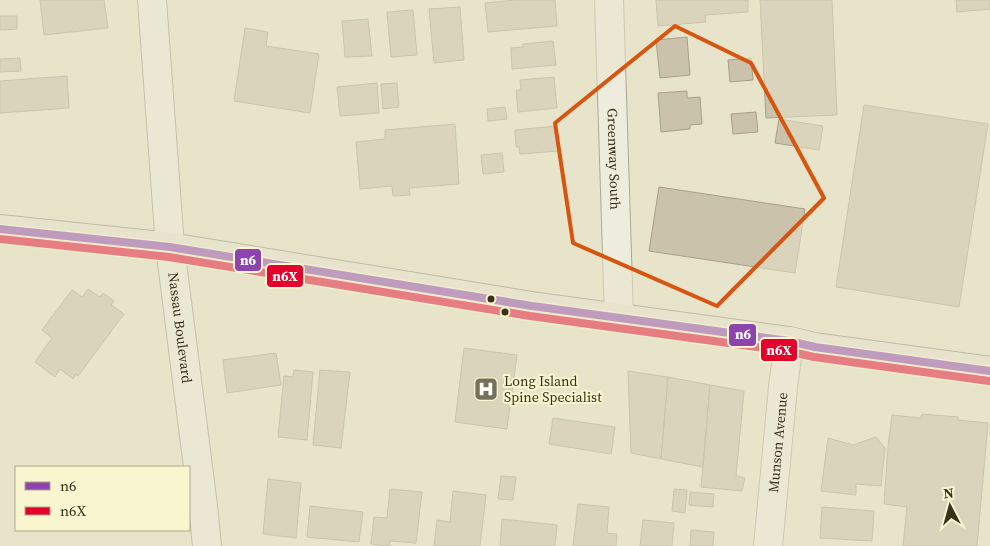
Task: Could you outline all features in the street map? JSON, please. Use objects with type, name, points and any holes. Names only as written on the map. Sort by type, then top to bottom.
[{"type":"main road","name":"Greenway South","points":[[610,0],[619,318]]},
{"type":"main road","name":"Nassau Boulevard","points":[[152,9],[170,247],[207,546]]},
{"type":"main road","points":[[0,229],[170,247],[532,306],[990,371]]},
{"type":"main road","name":"Munson Avenue","points":[[768,546],[782,387],[789,341]]},
{"type":"highlighted area","points":[[675,26],[751,63],[824,198],[717,306],[573,243],[555,123]]},
{"type":"building","points":[[40,0],[104,0],[108,28],[44,35]]},
{"type":"building","points":[[516,0],[555,0],[557,26],[488,32],[485,3]]},
{"type":"building","points":[[656,0],[748,0],[748,12],[705,15],[706,22],[658,26]]},
{"type":"building","points":[[760,0],[832,0],[837,115],[766,118]]},
{"type":"building","points":[[956,0],[990,0],[990,9],[957,12]]},
{"type":"building","points":[[460,7],[464,60],[434,63],[429,9]]},
{"type":"building","points":[[413,10],[417,55],[391,57],[387,12]]},
{"type":"building","points":[[0,16],[17,16],[17,29],[0,30]]},
{"type":"building","points":[[368,19],[372,56],[345,57],[342,21]]},
{"type":"building","points":[[245,28],[268,32],[266,46],[319,54],[310,113],[234,101]]},
{"type":"building","points":[[687,37],[690,75],[660,78],[656,40]]},
{"type":"building","points":[[553,41],[556,65],[512,69],[511,48],[523,47],[523,44]]},
{"type":"building","points":[[20,58],[21,71],[0,72],[0,59]]},
{"type":"building","points":[[751,58],[753,80],[730,82],[728,60]]},
{"type":"building","points":[[67,76],[69,108],[0,113],[0,81]]},
{"type":"building","points":[[554,77],[557,108],[518,112],[516,90],[521,90],[520,80]]},
{"type":"building","points":[[377,83],[379,113],[340,116],[337,87]]},
{"type":"building","points":[[397,83],[399,107],[383,109],[381,84]]},
{"type":"building","points":[[687,91],[687,98],[700,97],[702,124],[690,125],[690,129],[661,132],[658,93]]},
{"type":"building","points":[[864,105],[988,124],[959,307],[836,287]]},
{"type":"building","points":[[505,107],[507,119],[488,121],[487,109]]},
{"type":"building","points":[[756,112],[758,132],[733,134],[731,114]]},
{"type":"building","points":[[779,119],[823,126],[819,150],[775,143]]},
{"type":"building","points":[[455,124],[459,184],[409,188],[410,195],[393,196],[392,186],[360,189],[356,142],[385,139],[385,130]]},
{"type":"building","points":[[556,126],[558,151],[520,154],[519,147],[516,147],[515,130]]},
{"type":"building","points":[[502,153],[504,172],[483,174],[481,155]]},
{"type":"building","points":[[659,187],[805,209],[795,273],[649,251]]},
{"type":"building","points":[[88,289],[100,297],[103,293],[114,301],[111,305],[124,314],[78,376],[76,374],[73,379],[60,369],[55,377],[35,362],[52,338],[42,330],[72,290],[82,297]]},
{"type":"building","name":"Long Island Spine Specialist","points":[[464,348],[517,355],[507,429],[455,422]]},
{"type":"building","points":[[276,353],[281,385],[227,393],[223,360]]},
{"type":"building","points":[[294,370],[313,372],[307,440],[278,437],[284,376],[293,377]]},
{"type":"building","points":[[320,370],[350,372],[341,448],[313,445]]},
{"type":"building","points":[[628,371],[668,377],[661,459],[631,453]]},
{"type":"building","points":[[668,377],[710,385],[703,467],[661,459]]},
{"type":"building","points":[[710,385],[744,391],[736,476],[745,478],[742,491],[701,487]]},
{"type":"building","points":[[922,414],[958,417],[958,420],[988,423],[977,546],[903,546],[907,507],[884,504],[892,415],[921,418]]},
{"type":"building","points":[[553,418],[615,427],[611,454],[549,444]]},
{"type":"building","points":[[876,437],[885,448],[881,486],[856,484],[856,495],[821,491],[828,438],[853,445]]},
{"type":"building","points":[[501,476],[516,477],[513,500],[498,499]]},
{"type":"building","points":[[268,479],[301,483],[296,538],[263,534]]},
{"type":"building","points":[[390,489],[422,492],[416,543],[390,541],[389,546],[371,544],[374,517],[387,518]]},
{"type":"building","points":[[674,489],[687,490],[685,513],[672,511]]},
{"type":"building","points":[[453,491],[486,495],[480,546],[434,546],[437,520],[450,522]]},
{"type":"building","points":[[690,492],[714,494],[713,507],[689,505]]},
{"type":"building","points":[[578,504],[609,507],[607,533],[617,534],[616,546],[573,546]]},
{"type":"building","points":[[310,506],[363,512],[359,542],[307,537]]},
{"type":"building","points":[[822,507],[874,511],[872,541],[820,538]]},
{"type":"building","points":[[502,519],[557,525],[555,546],[500,546]]},
{"type":"building","points":[[643,520],[674,523],[672,546],[640,546]]},
{"type":"building","points":[[691,530],[714,532],[713,546],[690,546]]},
{"type":"transit line","name":"n6","points":[[0,229],[170,247],[532,306],[990,371]]},
{"type":"transit line","name":"n6X","points":[[0,239],[169,257],[530,316],[989,381]]},
{"type":"place","name":"Long Island Spine Specialist","points":[[486,389]]}]
